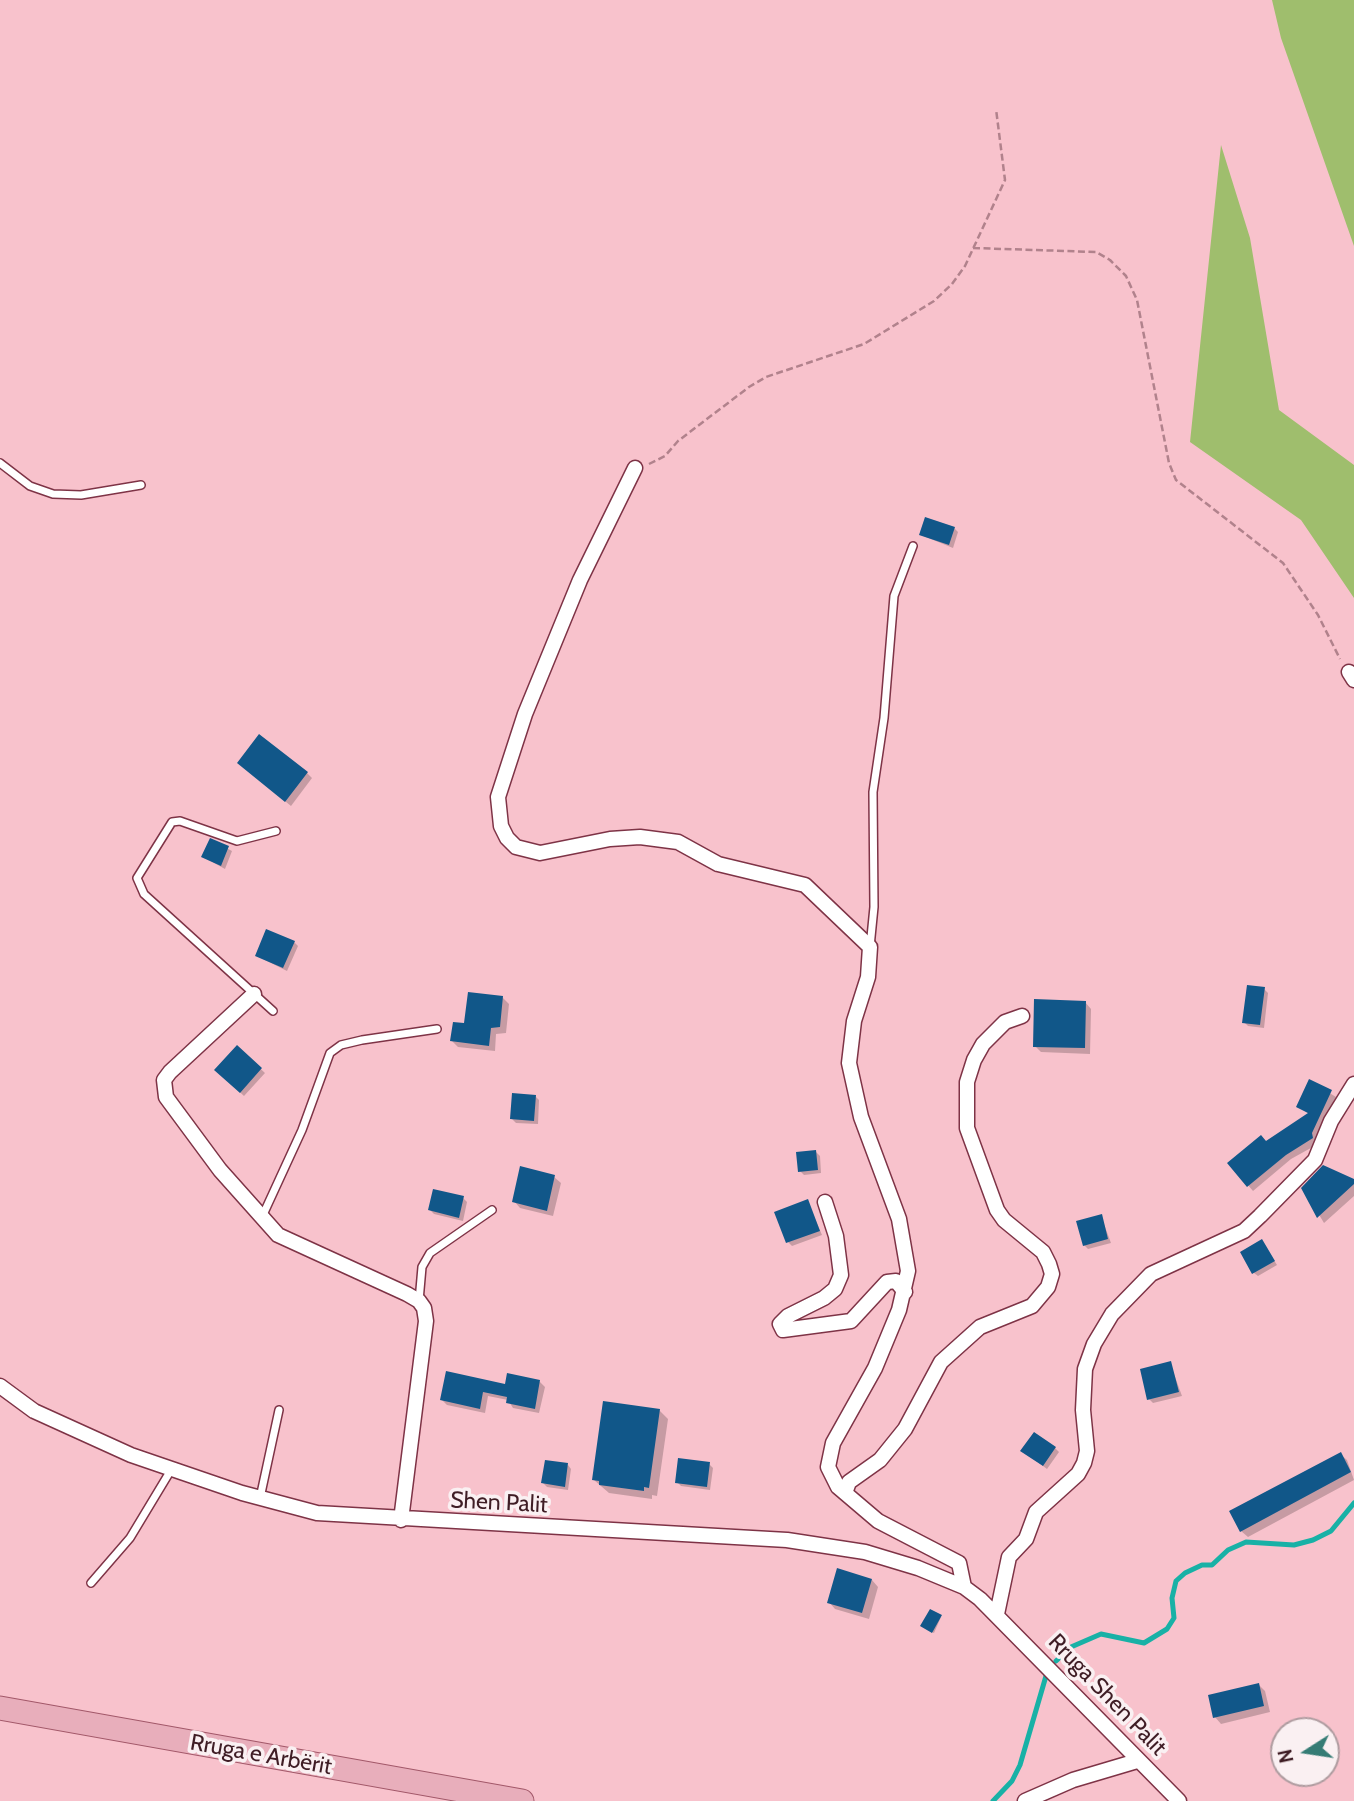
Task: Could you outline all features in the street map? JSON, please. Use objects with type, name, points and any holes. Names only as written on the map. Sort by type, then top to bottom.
[{"type":"main road","name":"Rruga e Arbërit","points":[[0,1708],[523,1801]]},
{"type":"street","points":[[635,468],[580,580],[525,714],[498,797],[501,826],[516,847],[540,853],[610,839],[652,837],[678,842],[718,864],[806,885],[870,947],[868,977],[854,1021],[849,1063],[861,1117],[899,1219],[906,1247],[905,1292],[875,1368],[829,1454],[831,1478],[878,1521],[959,1563],[964,1587]]},
{"type":"street","points":[[254,994],[170,1072],[164,1080],[166,1097],[220,1170],[278,1235],[294,1244],[330,1256],[419,1301],[424,1308],[426,1321],[401,1520]]},
{"type":"street","points":[[845,1493],[849,1482],[880,1460],[905,1429],[942,1362],[980,1326],[1032,1306],[1048,1287],[1052,1274],[1043,1252],[1004,1220],[997,1210],[967,1128],[967,1083],[974,1060],[984,1044],[1005,1022],[1022,1016]]},
{"type":"street","points":[[1000,1617],[1009,1557],[1026,1539],[1036,1512],[1078,1474],[1084,1463],[1087,1451],[1083,1410],[1085,1369],[1099,1334],[1112,1314],[1151,1274],[1244,1231],[1261,1216],[1315,1160],[1331,1121],[1354,1084]]},
{"type":"street","points":[[825,1202],[838,1245],[841,1276],[835,1289],[788,1316],[780,1324],[783,1330],[851,1321],[887,1282],[896,1281],[905,1292]]},
{"type":"street","name":"Shen Palit","points":[[0,1386],[34,1411],[81,1434],[260,1499],[317,1513],[830,1545],[918,1568],[964,1587],[1000,1617]]},
{"type":"street","name":"Rruga Shen Palit","points":[[1000,1617],[1179,1801]]},
{"type":"street","points":[[1025,1801],[1073,1780],[1138,1760]]},
{"type":"lane","points":[[0,463],[30,486],[53,494],[81,495],[141,485]]},
{"type":"lane","points":[[870,947],[874,907],[873,792],[884,718],[894,596],[912,546]]},
{"type":"lane","points":[[273,1010],[144,894],[137,878],[172,822],[180,821],[237,841],[276,831]]},
{"type":"lane","points":[[262,1217],[302,1130],[330,1053],[341,1045],[362,1040],[437,1029]]},
{"type":"lane","points":[[419,1301],[422,1267],[430,1253],[492,1210]]},
{"type":"lane","points":[[260,1499],[279,1410]]},
{"type":"lane","points":[[91,1583],[130,1538],[172,1469]]},
{"type":"path","points":[[635,468],[655,463],[678,441],[766,377],[864,344],[934,301],[952,285],[1005,180],[996,109]]},
{"type":"path","points":[[973,248],[1096,252],[1110,260],[1126,276],[1137,300],[1169,463],[1176,480],[1283,563],[1307,596],[1352,676]]},
{"type":"green space","points":[[1272,0],[1354,0],[1354,246],[1281,38]]},
{"type":"green space","points":[[1221,145],[1250,238],[1279,410],[1354,465],[1354,598],[1301,520],[1190,442]]},
{"type":"building","points":[[925,517],[955,527],[949,545],[919,535]]},
{"type":"building","points":[[259,734],[308,772],[285,802],[237,763]]},
{"type":"building","points":[[210,838],[229,846],[221,866],[201,857]]},
{"type":"building","points":[[266,929],[295,941],[283,968],[255,956]]},
{"type":"building","points":[[1247,985],[1265,987],[1260,1025],[1242,1023]]},
{"type":"building","points":[[468,992],[503,996],[500,1027],[491,1028],[489,1046],[450,1041],[453,1022],[464,1023]]},
{"type":"building","points":[[1034,999],[1086,1001],[1085,1048],[1033,1047]]},
{"type":"building","points":[[237,1045],[262,1068],[240,1093],[214,1070]]},
{"type":"building","points":[[1309,1079],[1332,1090],[1312,1133],[1313,1138],[1286,1155],[1247,1187],[1227,1163],[1261,1135],[1266,1141],[1308,1113],[1296,1107]]},
{"type":"building","points":[[512,1093],[536,1095],[534,1121],[510,1119]]},
{"type":"building","points":[[816,1150],[818,1170],[798,1172],[796,1152]]},
{"type":"building","points":[[1323,1165],[1354,1179],[1354,1184],[1317,1218],[1301,1188]]},
{"type":"building","points":[[520,1166],[555,1175],[547,1211],[512,1202]]},
{"type":"building","points":[[433,1189],[464,1196],[459,1218],[428,1210]]},
{"type":"building","points":[[808,1199],[820,1231],[786,1243],[774,1212]]},
{"type":"building","points":[[1102,1214],[1108,1239],[1083,1246],[1076,1221]]},
{"type":"building","points":[[1262,1239],[1275,1261],[1252,1274],[1240,1252]]},
{"type":"building","points":[[1171,1361],[1179,1392],[1147,1400],[1140,1369]]},
{"type":"building","points":[[446,1371],[505,1384],[507,1373],[540,1380],[535,1409],[506,1403],[507,1397],[483,1392],[480,1409],[440,1400]]},
{"type":"building","points":[[603,1401],[660,1409],[649,1488],[644,1487],[644,1491],[599,1485],[599,1481],[592,1480]]},
{"type":"building","points":[[1034,1432],[1056,1447],[1043,1466],[1020,1451]]},
{"type":"building","points":[[1341,1452],[1351,1472],[1240,1532],[1229,1511]]},
{"type":"building","points":[[678,1458],[710,1462],[707,1487],[675,1483]]},
{"type":"building","points":[[545,1460],[568,1463],[565,1487],[541,1483]]},
{"type":"building","points":[[837,1568],[872,1579],[862,1613],[827,1603]]},
{"type":"building","points":[[930,1609],[942,1615],[932,1633],[920,1626]]},
{"type":"building","points":[[1259,1683],[1264,1706],[1213,1718],[1208,1695]]},
{"type":"waterway","points":[[1056,1661],[1071,1647],[1101,1634],[1144,1643],[1167,1629],[1174,1618],[1172,1598],[1176,1581],[1185,1573],[1202,1565],[1212,1565],[1228,1550],[1246,1542],[1294,1545],[1313,1540],[1331,1531],[1354,1503]]},
{"type":"waterway","points":[[993,1801],[1012,1781],[1020,1765],[1046,1676]]}]
